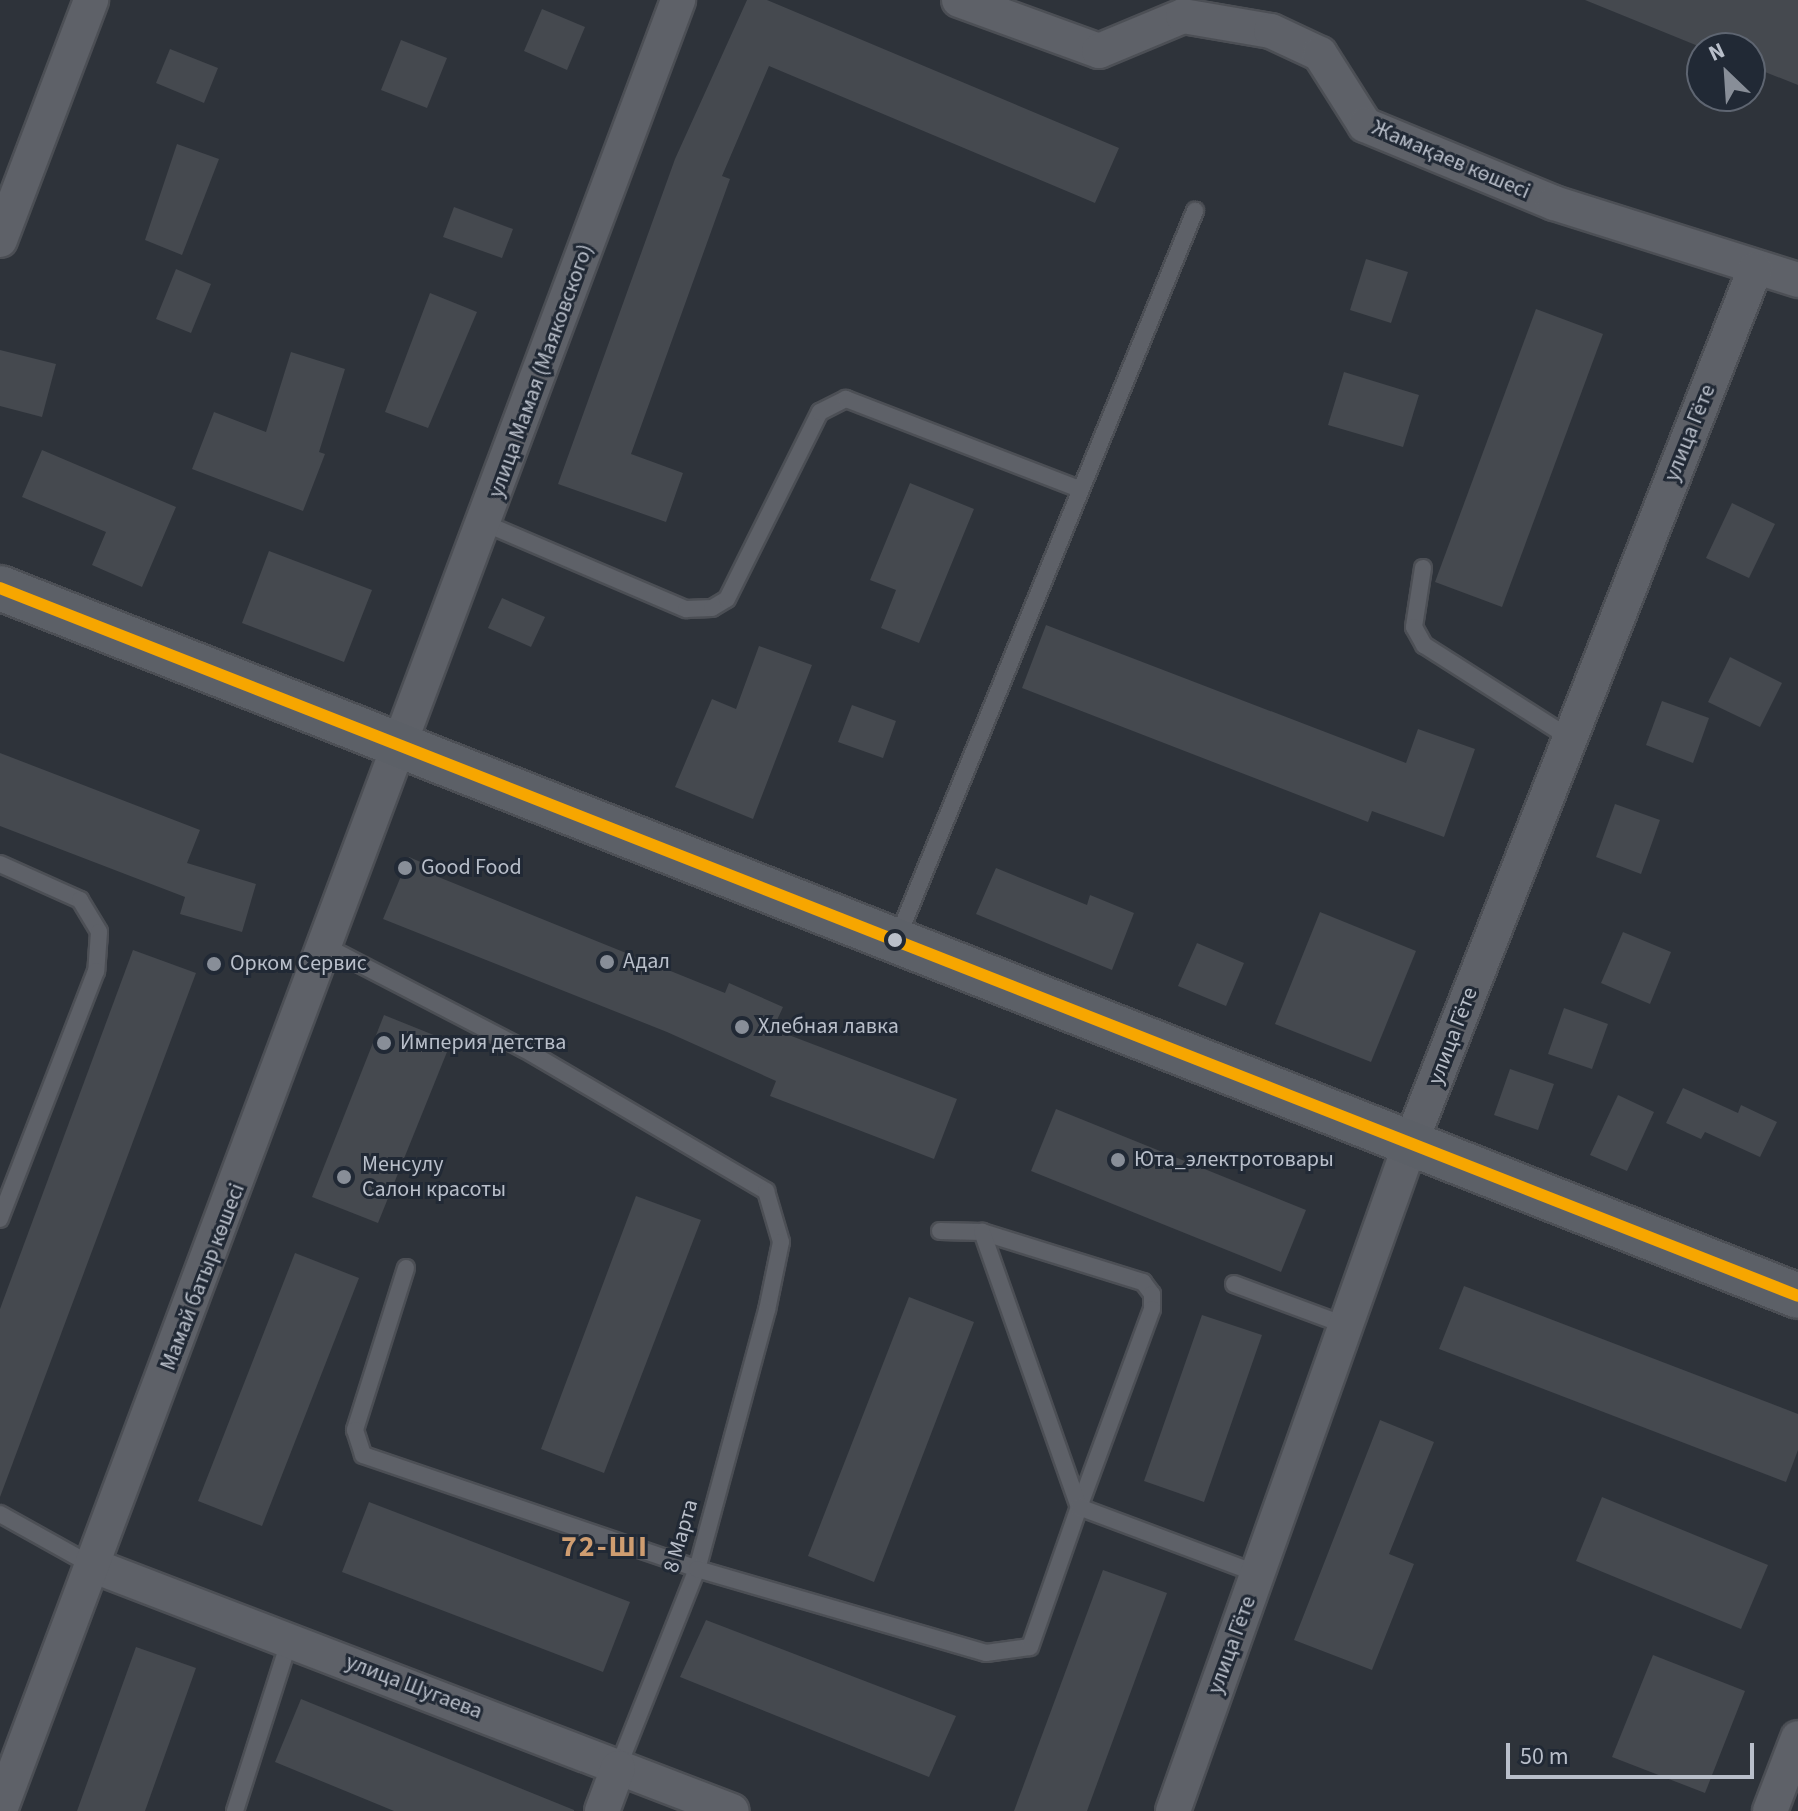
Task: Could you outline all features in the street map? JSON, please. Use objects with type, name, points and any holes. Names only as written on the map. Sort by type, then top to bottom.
[{"type":"main road","points":[[0,588],[403,742],[897,939],[1412,1139],[1798,1296]]},
{"type":"street","points":[[0,240],[91,0]]},
{"type":"street","name":"улица Мамая (Маяковского)","points":[[403,742],[678,0]]},
{"type":"street","name":"Жамақаев көшесі","points":[[961,0],[1099,51],[1183,16],[1271,31],[1320,54],[1365,125],[1554,203],[1755,269],[1798,280]]},
{"type":"street","name":"улица Гёте","points":[[1173,1811],[1412,1139],[1755,269]]},
{"type":"street","name":"Мамай батыр көшесі","points":[[0,1810],[403,742]]},
{"type":"street","name":"улица Шугаева","points":[[94,1566],[732,1811]]},
{"type":"street","points":[[1770,1811],[1798,1738]]},
{"type":"street","points":[[602,1811],[618,1768]]},
{"type":"lane","points":[[897,939],[1195,211]]},
{"type":"lane","points":[[484,523],[686,609],[712,608],[727,599],[820,412],[846,399],[1079,489]]},
{"type":"lane","points":[[1423,568],[1414,627],[1424,645],[1570,738]]},
{"type":"lane","points":[[0,864],[80,900],[99,932],[96,971],[0,1219]]},
{"type":"lane","name":"8 Марта","points":[[327,947],[524,1049],[766,1191],[781,1242],[767,1310],[697,1569],[618,1768]]},
{"type":"lane","points":[[406,1268],[355,1430],[363,1455],[697,1569],[986,1653],[1009,1654],[1030,1647],[1152,1309],[1152,1294],[1143,1282],[982,1232],[940,1231]]},
{"type":"lane","points":[[982,1232],[1079,1507]]},
{"type":"lane","points":[[1234,1284],[1345,1325]]},
{"type":"lane","points":[[1079,1507],[1258,1574]]},
{"type":"lane","points":[[0,1514],[94,1566]]},
{"type":"lane","points":[[235,1811],[290,1639]]},
{"type":"building","points":[[747,0],[767,0],[1119,148],[1095,203],[769,66],[722,176],[730,179],[631,454],[683,473],[666,522],[558,484],[675,159]]},
{"type":"building","points":[[1585,0],[1798,0],[1798,85],[1766,72],[1766,32],[1686,32],[1686,41]]},
{"type":"building","points":[[542,9],[585,27],[567,70],[524,51]]},
{"type":"building","points":[[401,40],[447,58],[427,108],[381,90]]},
{"type":"building","points":[[170,49],[218,68],[204,103],[156,83]]},
{"type":"building","points":[[177,144],[219,159],[182,255],[145,240]]},
{"type":"building","points":[[454,207],[513,229],[502,258],[443,237]]},
{"type":"building","points":[[1366,259],[1408,272],[1391,323],[1350,310]]},
{"type":"building","points":[[176,269],[211,284],[191,333],[156,319]]},
{"type":"building","points":[[430,293],[477,312],[428,428],[385,412]]},
{"type":"building","points":[[1536,309],[1603,334],[1502,607],[1435,582]]},
{"type":"building","points":[[0,350],[56,364],[42,417],[0,406]]},
{"type":"building","points":[[291,352],[345,369],[319,452],[325,454],[303,511],[192,469],[214,412],[266,432]]},
{"type":"building","points":[[1344,372],[1419,395],[1403,447],[1328,425]]},
{"type":"building","points":[[42,450],[176,507],[142,587],[92,565],[106,532],[22,497]]},
{"type":"building","points":[[910,483],[974,509],[919,643],[881,628],[896,590],[870,580]]},
{"type":"building","points":[[1732,503],[1775,524],[1749,578],[1706,558]]},
{"type":"building","points":[[269,551],[372,590],[344,662],[242,623]]},
{"type":"building","points":[[502,598],[545,617],[531,647],[488,628]]},
{"type":"building","points":[[1046,625],[1406,763],[1418,729],[1475,749],[1444,837],[1372,811],[1368,822],[1022,688]]},
{"type":"building","points":[[759,646],[812,665],[753,819],[675,787],[712,699],[736,709]]},
{"type":"building","points":[[1730,657],[1782,683],[1760,727],[1708,702]]},
{"type":"building","points":[[1662,701],[1709,718],[1693,763],[1646,745]]},
{"type":"building","points":[[852,705],[896,721],[883,758],[838,742]]},
{"type":"building","points":[[0,753],[200,830],[187,863],[256,884],[242,932],[180,914],[185,897],[0,826]]},
{"type":"building","points":[[1615,804],[1660,820],[1641,874],[1596,857]]},
{"type":"building","points":[[409,857],[439,870],[436,876],[725,993],[729,983],[783,1007],[773,1029],[957,1099],[934,1159],[770,1096],[776,1081],[667,1032],[383,919]]},
{"type":"building","points":[[996,868],[1087,905],[1090,895],[1134,913],[1112,970],[976,914]]},
{"type":"building","points":[[1320,912],[1416,951],[1371,1062],[1275,1024]]},
{"type":"building","points":[[1623,932],[1671,952],[1650,1004],[1601,983]]},
{"type":"building","points":[[1197,943],[1244,963],[1226,1006],[1178,986]]},
{"type":"building","points":[[133,950],[196,973],[0,1497],[0,1309]]},
{"type":"building","points":[[1564,1008],[1608,1024],[1592,1069],[1548,1054]]},
{"type":"building","points":[[384,1015],[451,1042],[378,1223],[312,1197]]},
{"type":"building","points":[[1510,1069],[1554,1084],[1538,1130],[1494,1115]]},
{"type":"building","points":[[1683,1088],[1738,1113],[1741,1105],[1777,1122],[1760,1157],[1705,1132],[1701,1139],[1666,1123]]},
{"type":"building","points":[[1618,1095],[1654,1112],[1627,1171],[1590,1155]]},
{"type":"building","points":[[1056,1109],[1306,1210],[1281,1272],[1031,1171]]},
{"type":"building","points":[[636,1196],[701,1220],[604,1473],[541,1449]]},
{"type":"building","points":[[295,1253],[359,1278],[262,1526],[198,1501]]},
{"type":"building","points":[[1464,1286],[1798,1414],[1798,1450],[1786,1482],[1439,1349]]},
{"type":"building","points":[[909,1297],[974,1322],[874,1582],[808,1556]]},
{"type":"building","points":[[1202,1315],[1262,1335],[1204,1502],[1144,1481]]},
{"type":"building","points":[[1380,1420],[1434,1442],[1389,1554],[1414,1564],[1372,1670],[1294,1640]]},
{"type":"building","points":[[1602,1497],[1768,1565],[1741,1629],[1576,1561]]},
{"type":"building","points":[[369,1502],[630,1602],[603,1672],[342,1572]]},
{"type":"building","points":[[1103,1570],[1167,1593],[1087,1811],[1014,1811]]},
{"type":"building","points":[[706,1620],[956,1716],[929,1777],[680,1677]]},
{"type":"building","points":[[136,1647],[196,1668],[145,1811],[77,1811]]},
{"type":"building","points":[[1653,1655],[1745,1691],[1705,1793],[1612,1757]]},
{"type":"building","points":[[301,1699],[574,1811],[394,1811],[275,1762]]},
{"type":"transit line","points":[[0,588],[1798,1296]]},
{"type":"place","name":"Good Food","points":[[405,868]]},
{"type":"place","name":"Адал","points":[[607,962]]},
{"type":"place","name":"Орком Сервис","points":[[214,964]]},
{"type":"place","name":"Хлебная лавка","points":[[742,1027]]},
{"type":"place","name":"Империя детства","points":[[384,1043]]},
{"type":"place","name":"Юта_электротовары","points":[[1118,1160]]},
{"type":"place","name":"Менсулу Салон красоты","points":[[344,1177]]},
{"type":"district","name":"72-ШІ","points":[[605,1547]]}]
